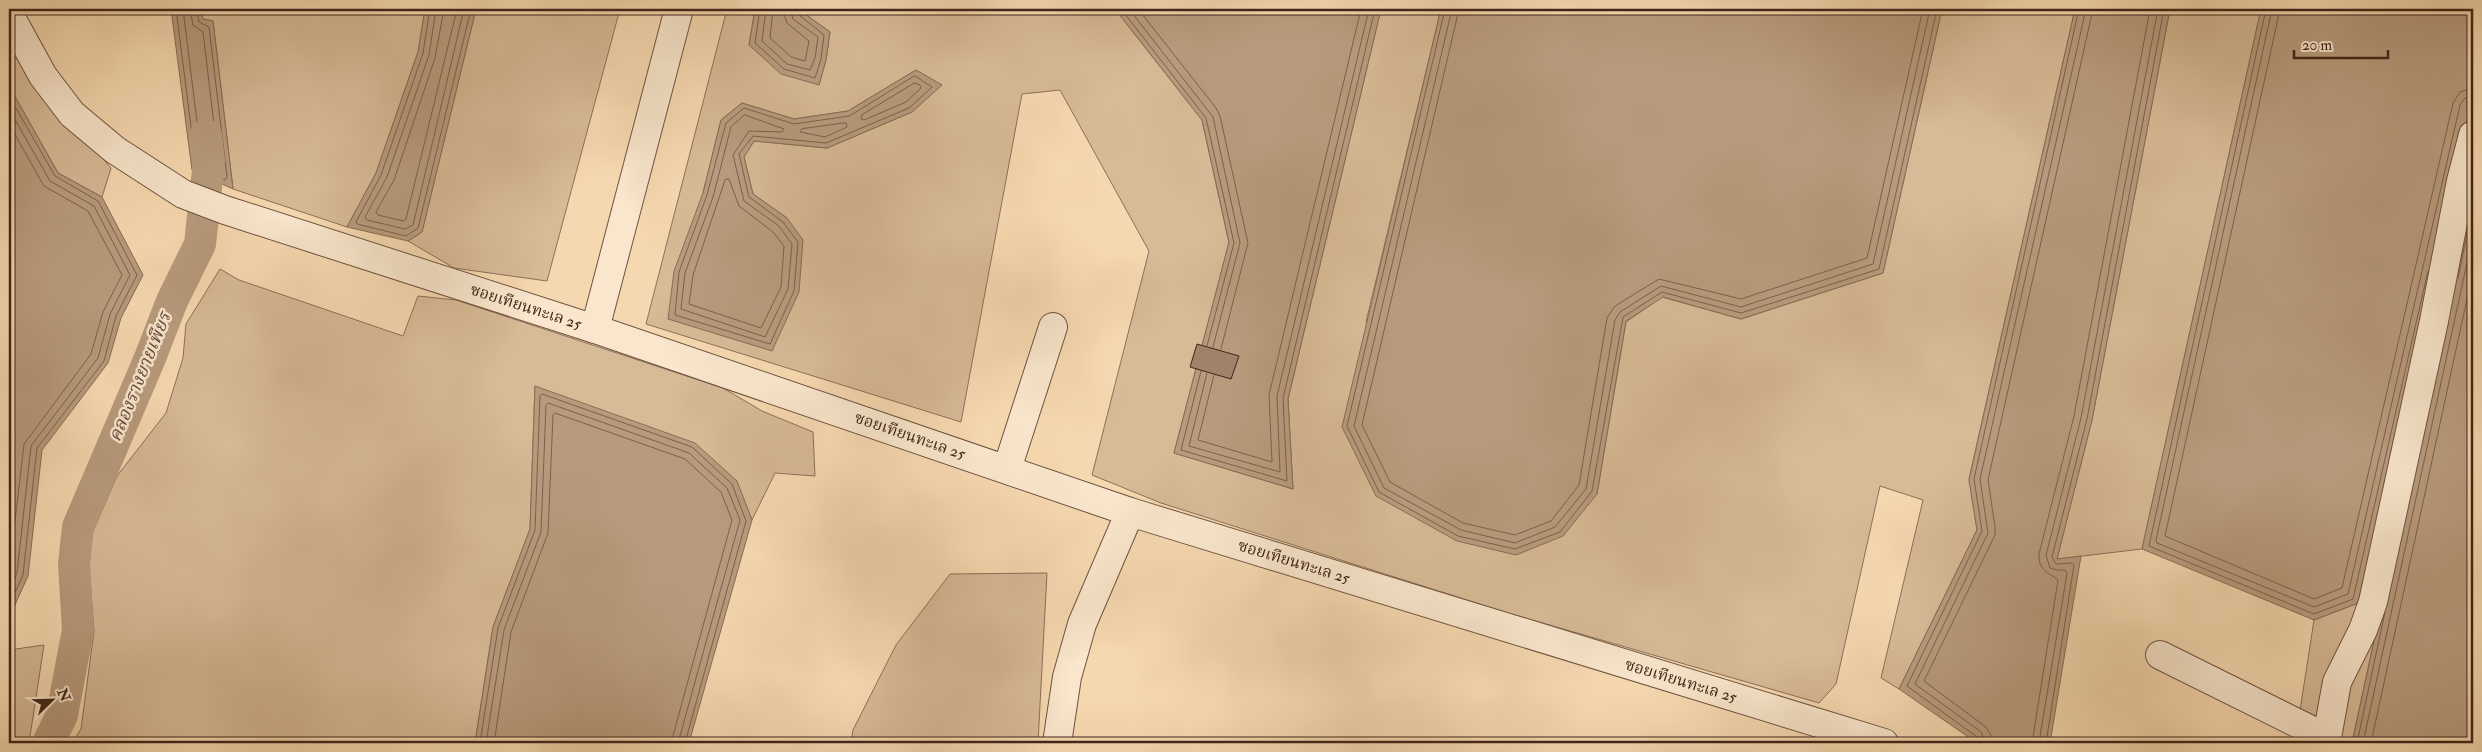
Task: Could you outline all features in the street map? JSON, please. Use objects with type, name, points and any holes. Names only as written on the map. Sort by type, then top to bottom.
[{"type":"street","points":[[595,329],[680,9]]},
{"type":"street","name":"ซอยเทียนทะเล 25","points":[[9,14],[43,76],[72,114],[114,150],[183,194],[282,230],[595,329],[1120,508],[1881,743]]},
{"type":"street","points":[[2160,655],[2326,741],[2337,682],[2373,602],[2432,331],[2461,182],[2473,135]]},
{"type":"street","points":[[1007,469],[1053,327]]},
{"type":"street","points":[[1057,743],[1067,677],[1082,624],[1120,508]]},
{"type":"shaded area","points":[[200,9],[425,9],[418,52],[376,173],[347,227],[233,189],[213,21],[203,19]]},
{"type":"shaded area","points":[[476,9],[620,9],[547,281],[454,268],[408,241],[422,232]]},
{"type":"shaded area","points":[[727,9],[755,9],[749,45],[819,85],[826,60],[830,32],[798,9],[1115,9],[1202,120],[1229,243],[1174,453],[1293,489],[1288,399],[1381,9],[1441,9],[1366,322],[1597,494],[1626,322],[1662,297],[1741,319],[1883,273],[1942,9],[2075,9],[1969,479],[1977,530],[1899,689],[1881,678],[1923,500],[1880,486],[1836,684],[1819,703],[1508,613],[1161,503],[1092,475],[1149,251],[1060,90],[1022,94],[961,422],[646,324]],"holes":[[[916,70],[941,85],[912,112],[827,148],[754,141],[744,157],[753,194],[787,218],[703,193],[721,120],[742,103],[794,119],[848,111]]]},
{"type":"shaded area","points":[[2170,9],[2261,9],[2142,549],[2057,559],[2092,420]]},
{"type":"shaded area","points":[[9,45],[13,53],[111,168],[102,197],[58,173],[9,86]]},
{"type":"shaded area","points":[[2473,97],[2473,182],[2352,743],[2295,743],[2314,620],[2358,603]]},
{"type":"shaded area","points":[[220,269],[239,280],[403,336],[418,296],[456,300],[723,388],[762,411],[813,432],[815,476],[775,473],[752,520],[736,481],[535,386],[530,529],[493,627],[475,743],[72,743],[81,729],[94,631],[87,545],[117,476],[166,413],[183,358],[186,324]]},
{"type":"shaded area","points":[[1047,573],[1038,743],[851,743],[853,730],[896,645],[950,574]]},
{"type":"shaded area","points":[[44,645],[29,743],[9,743],[9,661],[16,649]]},
{"type":"water","points":[[171,9],[200,9],[203,19],[213,21],[233,189],[192,170]]},
{"type":"water","points":[[425,9],[476,9],[422,232],[408,241],[347,227],[376,173],[418,52]]},
{"type":"water","points":[[755,9],[798,9],[830,32],[826,60],[819,85],[781,74],[749,45]]},
{"type":"water","points":[[1115,9],[1381,9],[1288,399],[1293,489],[1174,453],[1229,242],[1202,120]]},
{"type":"water","points":[[1441,9],[1942,9],[1883,273],[1741,319],[1663,297],[1626,321],[1597,494],[1563,536],[1516,555],[1457,541],[1376,496],[1342,427]]},
{"type":"water","points":[[2075,9],[2170,9],[2092,420],[2057,559],[2081,556],[2050,743],[1977,743],[1899,689],[1977,530],[1969,480]]},
{"type":"water","points":[[2261,9],[2473,9],[2473,97],[2358,603],[2314,620],[2142,549]]},
{"type":"water","points":[[916,70],[942,85],[912,112],[827,148],[754,141],[744,157],[753,194],[787,218],[803,240],[799,292],[772,351],[668,319],[674,271],[703,193],[721,120],[742,103],[794,119],[848,111]]},
{"type":"water","points":[[9,86],[58,173],[102,197],[143,275],[121,318],[108,363],[42,450],[28,576],[9,618]]},
{"type":"water","points":[[2473,182],[2473,743],[2352,743]]},
{"type":"water","points":[[535,386],[695,443],[737,481],[752,520],[689,743],[475,743],[493,627],[530,529]]},
{"type":"building","points":[[1197,344],[1239,356],[1231,379],[1190,367]]},
{"type":"waterway","name":"คลองรางยายเพียร","points":[[48,743],[62,715],[78,630],[74,564],[78,527],[150,358],[172,301],[200,244],[209,161],[206,135]]}]
